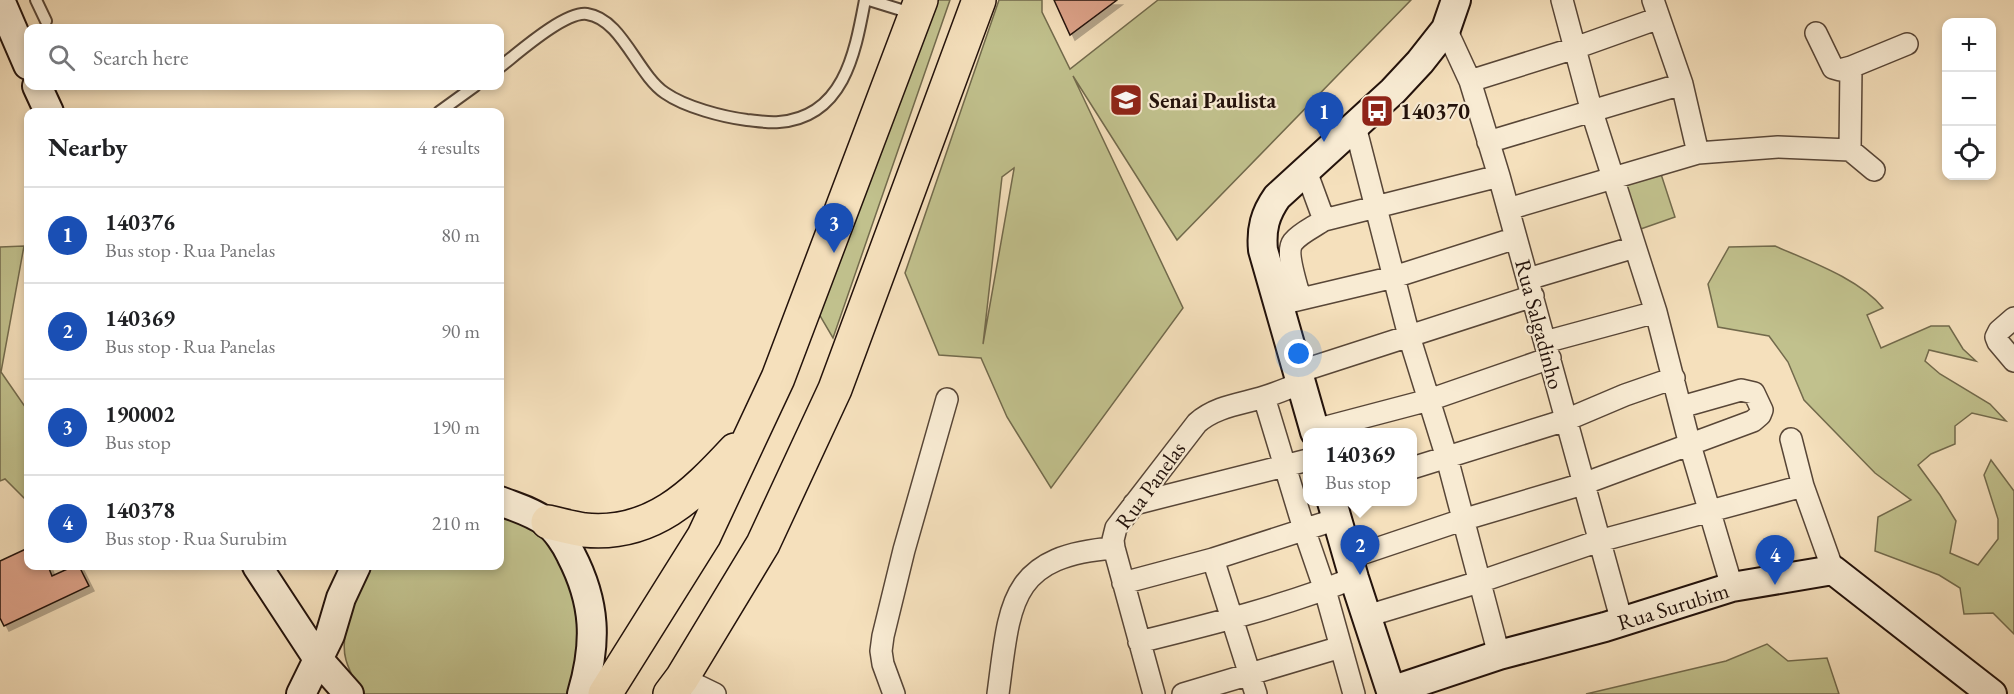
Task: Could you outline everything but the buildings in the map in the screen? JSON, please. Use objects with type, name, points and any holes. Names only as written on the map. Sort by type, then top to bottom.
[{"type":"highway","points":[[676,686],[763,544],[835,389],[979,0]]},
{"type":"highway","points":[[605,694],[704,536],[755,429],[777,378],[918,7]]},
{"type":"highway","points":[[548,522],[584,530],[614,530],[641,524],[658,517],[705,483],[755,429]]},
{"type":"street","points":[[0,0],[24,56]]},
{"type":"street","points":[[1562,0],[1592,112],[1656,312],[1708,511],[1732,587]]},
{"type":"street","points":[[1290,301],[1263,250],[1262,236],[1267,212],[1277,197],[1393,92],[1456,8]]},
{"type":"street","name":"Rua Salgadinho","points":[[1456,8],[1470,81],[1530,287],[1622,622]]},
{"type":"street","points":[[1470,81],[1575,48],[1656,9],[1682,84],[1698,153]]},
{"type":"street","points":[[1816,33],[1833,68],[1840,70],[1907,44]]},
{"type":"street","points":[[1850,150],[1851,67]]},
{"type":"street","points":[[1488,142],[1682,84]]},
{"type":"street","points":[[39,90],[47,108]]},
{"type":"street","points":[[1355,126],[1409,336],[1447,458],[1499,654]]},
{"type":"street","points":[[1508,209],[1698,153],[1778,147],[1850,150],[1874,170]]},
{"type":"street","points":[[1306,171],[1324,220]]},
{"type":"street","points":[[1314,428],[1300,378],[1290,301],[1290,248],[1299,237],[1324,220],[1498,176]]},
{"type":"street","points":[[1290,301],[1394,277],[1516,238]]},
{"type":"street","name":"Rua Panelas","points":[[1154,694],[1113,540],[1116,528],[1204,416],[1264,397],[1300,378],[1635,247]]},
{"type":"street","points":[[1326,428],[1429,400],[1547,350],[1656,312]]},
{"type":"street","points":[[2014,318],[1996,336],[1998,342],[2014,361]]},
{"type":"street","points":[[1417,467],[1566,420],[1625,394],[1674,378]]},
{"type":"street","points":[[1139,642],[1233,619],[1325,590],[1351,568],[1462,520],[1584,484],[1690,445],[1753,421],[1760,415],[1761,407],[1754,393],[1741,390],[1681,407]]},
{"type":"street","points":[[1264,397],[1304,530],[1325,590],[1354,694]]},
{"type":"street","points":[[894,694],[882,658],[883,636],[904,550],[948,399]]},
{"type":"street","points":[[1791,439],[1803,486],[1833,570],[1992,694]]},
{"type":"street","points":[[1134,504],[1303,461]]},
{"type":"street","points":[[1367,616],[1479,582],[1599,541],[1803,486]]},
{"type":"street","points":[[504,503],[548,522],[572,556],[581,575],[590,604],[593,635],[591,666],[582,694]]},
{"type":"street","points":[[1123,583],[1213,559],[1304,530],[1335,510],[1389,692]]},
{"type":"street","points":[[999,694],[1006,635],[1011,614],[1020,590],[1030,576],[1045,564],[1061,558],[1114,548]]},
{"type":"street","points":[[1213,559],[1253,685]]},
{"type":"street","points":[[264,570],[318,659],[349,694]]},
{"type":"street","points":[[301,694],[330,635],[350,570]]},
{"type":"street","name":"Rua Surubim","points":[[1389,692],[1499,654],[1622,622],[1732,587],[1833,570]]},
{"type":"street","points":[[1183,694],[1253,685],[1341,648]]},
{"type":"street","points":[[676,686],[715,694]]},
{"type":"lane","points":[[36,0],[46,21]]},
{"type":"lane","points":[[504,64],[563,20],[575,15],[596,16],[609,24],[646,73],[666,94],[686,104],[730,118],[777,122],[809,114],[824,105],[837,91],[851,60],[867,0],[918,7]]},
{"type":"lane","points":[[445,108],[469,90]]},
{"type":"green space","points":[[930,0],[950,0],[833,338],[816,309]]},
{"type":"green space","name":"Senai Paulista","points":[[999,0],[1042,0],[1042,12],[1070,69],[1158,0],[1411,0],[1177,240],[1073,76],[1183,308],[1051,488],[1007,417],[981,358],[939,355],[905,273]],"holes":[[[1014,168],[983,344],[1002,177]]]},
{"type":"green space","points":[[1660,171],[1675,217],[1635,231],[1620,184]]},
{"type":"green space","points":[[24,246],[1,372],[24,405],[24,498],[5,479],[0,481],[0,247]]},
{"type":"green space","points":[[1775,246],[1833,272],[1861,288],[1873,298],[1883,308],[1867,315],[1881,348],[1931,326],[1949,326],[1963,349],[1976,361],[1929,350],[1925,361],[1940,374],[1990,404],[2006,421],[1972,413],[1955,426],[1955,444],[1931,454],[1918,465],[1956,521],[1950,553],[1978,565],[1998,539],[1998,519],[1984,475],[1991,460],[2014,491],[2014,634],[1993,613],[1964,614],[1960,588],[1939,575],[1875,551],[1878,517],[1911,500],[1875,473],[1804,400],[1788,362],[1769,336],[1718,327],[1708,284],[1729,247]]},
{"type":"green space","points":[[504,505],[541,524],[580,589],[583,664],[567,694],[361,694],[346,660],[344,649],[350,612],[367,570],[504,570]]},
{"type":"green space","points":[[1767,644],[1788,661],[1827,658],[1839,694],[1586,694],[1726,661]]},
{"type":"place","name":"Senai Paulista","points":[[1126,100]]},
{"type":"place","name":"140370","points":[[1377,111]]},
{"type":"place","name":"140376","points":[[1324,142]]},
{"type":"place","name":"190002","points":[[834,253]]},
{"type":"place","name":"140369","points":[[1360,575]]},
{"type":"place","name":"140378","points":[[1775,585]]}]
